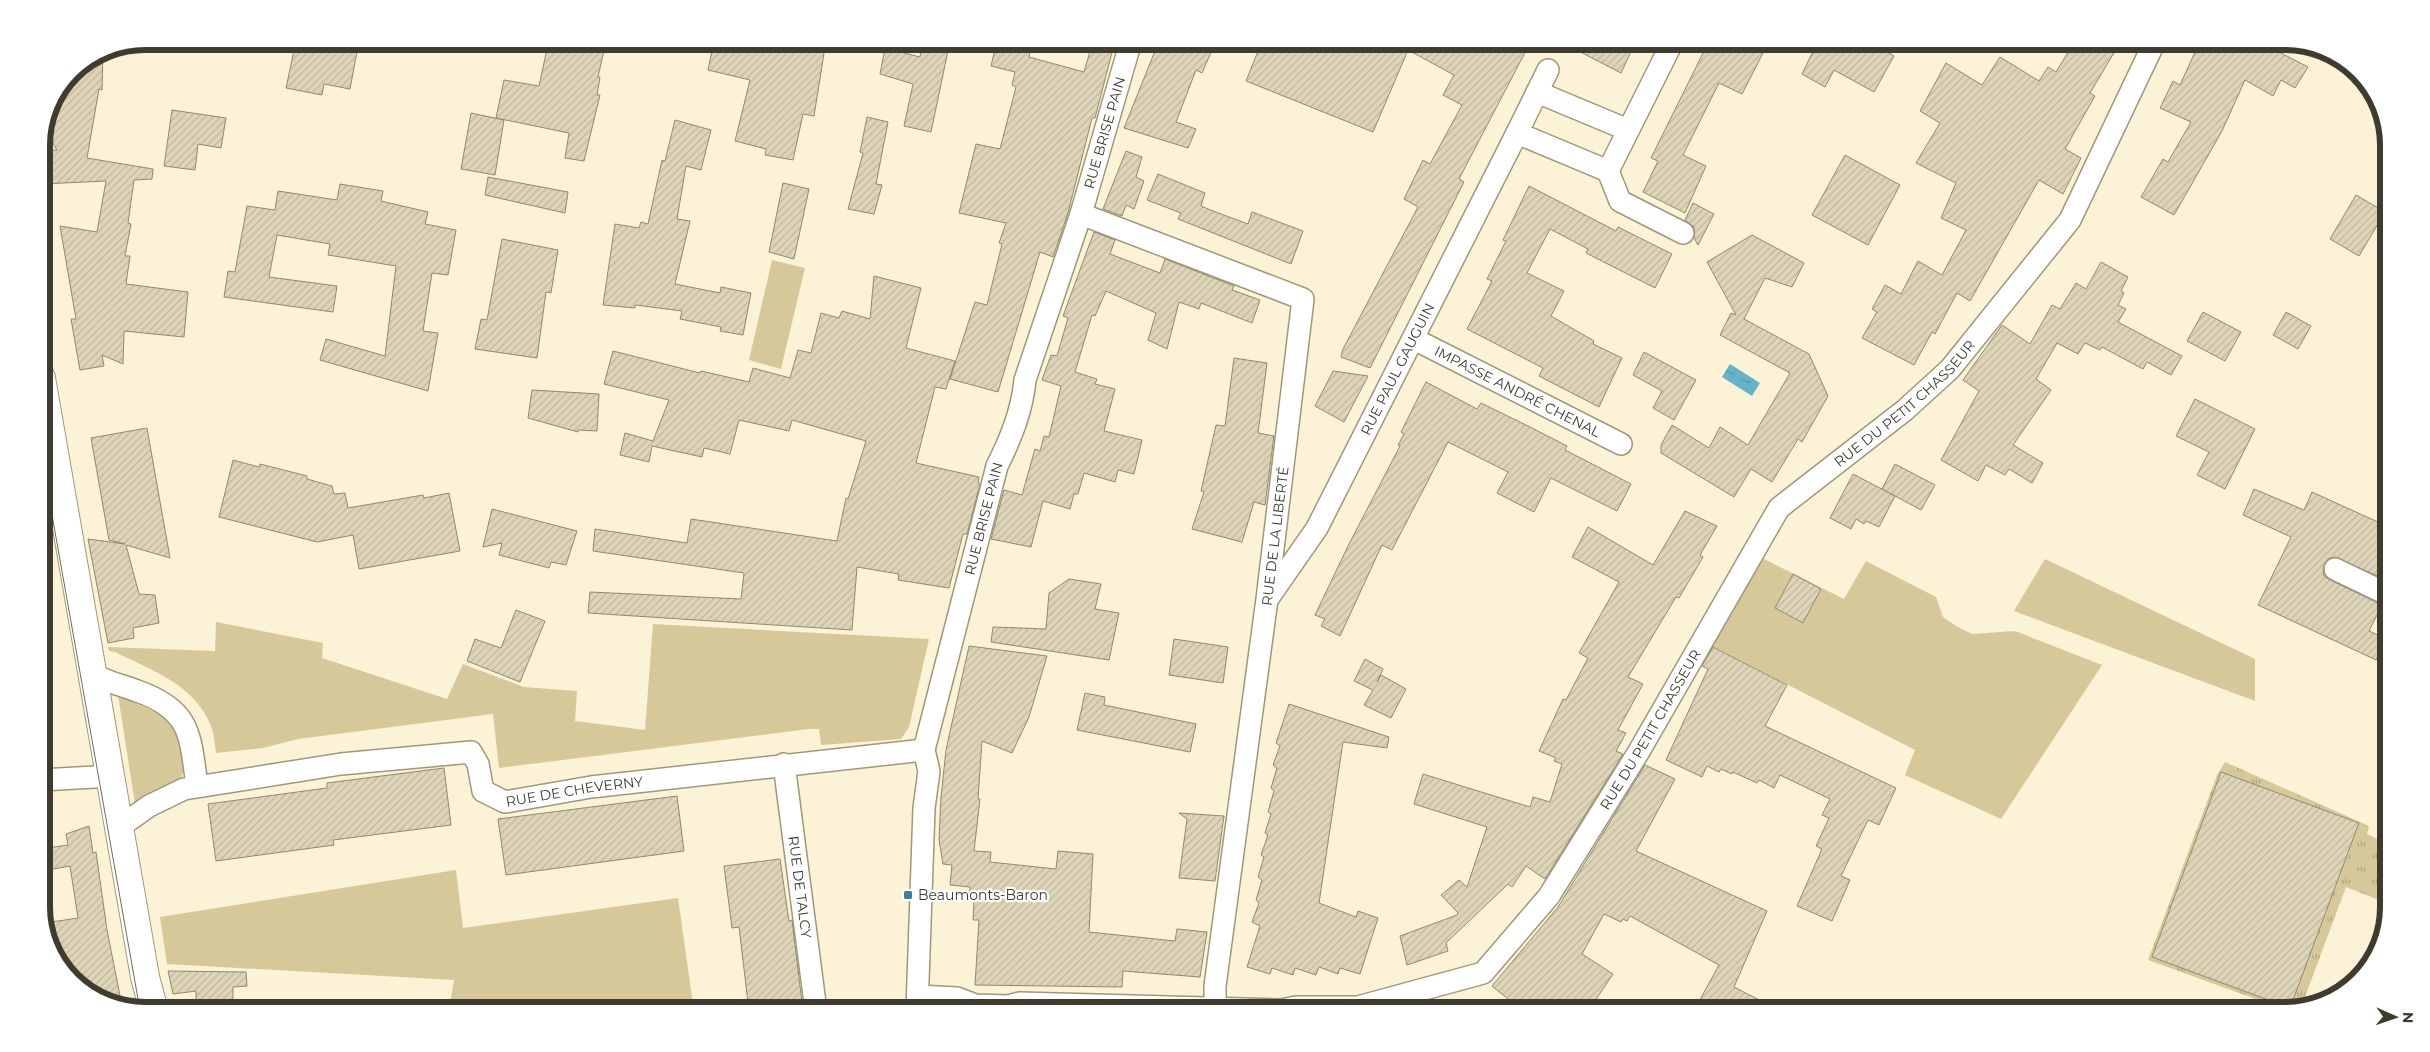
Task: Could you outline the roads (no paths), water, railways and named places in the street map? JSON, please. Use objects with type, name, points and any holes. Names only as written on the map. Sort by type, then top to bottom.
[{"type":"street","name":"RUE BRISE PAIN","points":[[918,1002],[924,808],[929,771],[924,750],[997,466],[1011,437],[1023,398],[1025,380],[1081,214],[1127,50]]},
{"type":"street","points":[[1608,171],[1668,50]]},
{"type":"street","name":"RUE DU PETIT CHASSEUR","points":[[1376,1002],[1483,973],[1549,896],[1638,754],[1779,508],[1905,410],[1950,369],[2070,220],[2151,50]]},
{"type":"street","name":"RUE PAUL GAUGUIN","points":[[1267,599],[1317,528],[1548,70]]},
{"type":"street","points":[[1537,92],[1628,130]]},
{"type":"street","points":[[1517,133],[1608,171],[1620,201],[1683,233]]},
{"type":"street","name":"RUE DE LA LIBERTÉ","points":[[1081,214],[1303,299],[1215,1002]]},
{"type":"street","name":"IMPASSE ANDRÉ CHENAL","points":[[1414,339],[1621,444]]},
{"type":"street","points":[[50,448],[94,674],[145,977],[152,1002]]},
{"type":"street","points":[[2335,569],[2380,591]]},
{"type":"street","points":[[94,674],[109,683],[138,691],[170,707],[186,725],[197,786]]},
{"type":"street","name":"RUE DE CHEVERNY","points":[[121,826],[149,806],[184,789],[340,764],[471,752],[478,764],[483,791],[504,802],[591,787],[784,764],[924,750]]},
{"type":"street","name":"RUE DE TALCY","points":[[784,764],[815,1002]]},
{"type":"street","points":[[50,780],[112,776]]},
{"type":"street","name":"RUE DU PETIT CHASSEUR","points":[[931,1002],[957,998],[967,1002]]},
{"type":"water","points":[[1730,364],[1760,383],[1752,396],[1722,377]]},
{"type":"tram line","points":[[50,504],[139,1002]]},
{"type":"place","name":"Beaumonts-Baron","points":[[908,895]]}]
